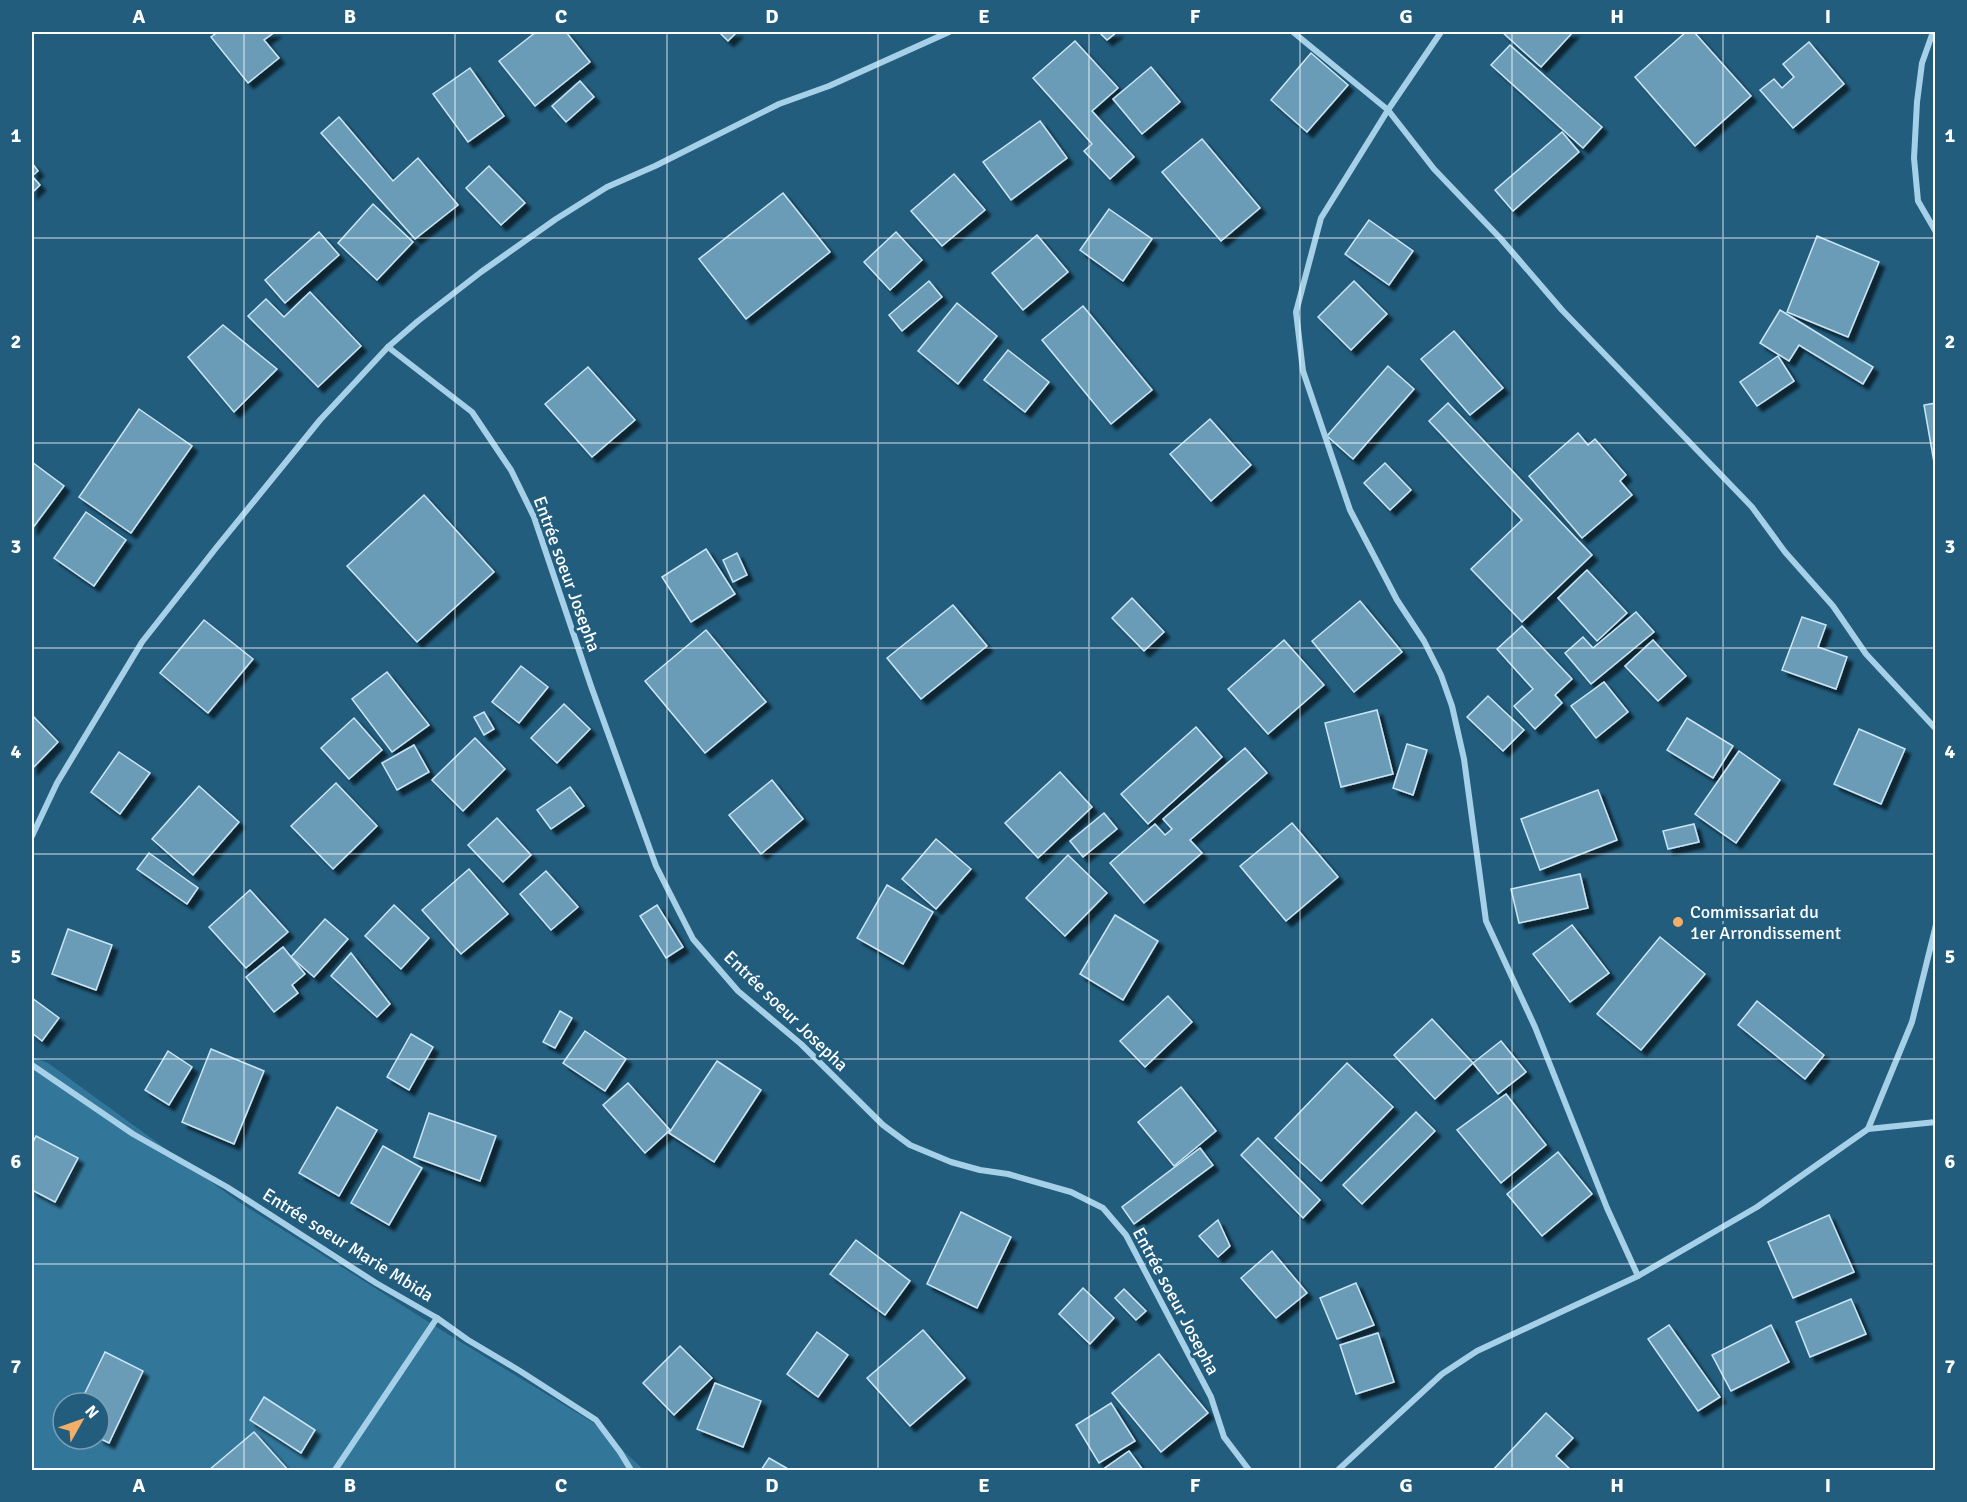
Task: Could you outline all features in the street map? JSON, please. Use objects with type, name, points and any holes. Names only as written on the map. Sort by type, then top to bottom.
[{"type":"street","points":[[32,836],[57,783],[142,642],[320,420],[388,347],[481,272],[556,219],[607,187],[655,166],[779,104],[829,86],[949,32]]},
{"type":"street","points":[[1293,32],[1388,110],[1434,169],[1501,239],[1562,310],[1752,507],[1785,552],[1833,606],[1866,654],[1935,729]]},
{"type":"street","points":[[1441,32],[1388,110],[1321,218],[1296,312],[1303,371],[1350,510],[1397,600],[1424,641],[1441,675],[1452,706],[1464,759],[1486,921],[1535,1027],[1607,1208],[1638,1275]]},
{"type":"street","points":[[1933,32],[1922,63],[1914,158],[1918,201],[1935,232]]},
{"type":"street","name":"Entrée soeur Josepha","points":[[388,347],[472,412],[511,470],[534,517],[591,686],[656,866],[693,939],[738,991],[801,1044],[883,1125],[910,1145],[951,1162],[980,1170],[1008,1174],[1071,1192],[1103,1208],[1126,1235],[1211,1396],[1224,1437],[1249,1470]]},
{"type":"street","points":[[1868,1129],[1912,1022],[1935,925]]},
{"type":"street","name":"Entrée soeur Marie Mbida","points":[[32,1065],[133,1134],[227,1187],[596,1420],[631,1470]]},
{"type":"street","points":[[1338,1470],[1450,1368],[1477,1351],[1638,1275],[1757,1207],[1868,1129],[1935,1122]]},
{"type":"street","points":[[335,1470],[437,1318]]},
{"type":"shaded area","points":[[32,1057],[48,1063],[239,1202],[592,1422],[644,1470],[32,1470]]},
{"type":"building","points":[[218,32],[275,32],[264,40],[279,58],[248,83],[211,37]]},
{"type":"building","points":[[536,32],[566,32],[590,62],[535,106],[499,61]]},
{"type":"building","points":[[719,32],[737,32],[728,41]]},
{"type":"building","points":[[1099,32],[1117,32],[1107,40]]},
{"type":"building","points":[[1502,32],[1573,32],[1541,67]]},
{"type":"building","points":[[1686,32],[1694,32],[1751,96],[1695,146],[1635,77]]},
{"type":"building","points":[[1075,41],[1118,88],[1092,111],[1134,157],[1110,179],[1084,151],[1092,144],[1033,78]]},
{"type":"building","points":[[1809,42],[1844,84],[1793,128],[1760,90],[1774,79],[1782,88],[1794,77],[1783,64]]},
{"type":"building","points":[[1510,45],[1602,127],[1583,148],[1491,65]]},
{"type":"building","points":[[1311,53],[1348,85],[1307,132],[1271,100]]},
{"type":"building","points":[[1151,67],[1180,102],[1142,134],[1113,99]]},
{"type":"building","points":[[470,68],[504,116],[468,142],[433,94]]},
{"type":"building","points":[[580,81],[594,97],[566,122],[552,106]]},
{"type":"building","points":[[339,117],[393,181],[418,158],[458,205],[415,239],[321,133]]},
{"type":"building","points":[[1040,121],[1067,158],[1011,200],[983,162]]},
{"type":"building","points":[[1562,132],[1579,152],[1513,211],[1495,190]]},
{"type":"building","points":[[1202,139],[1260,208],[1221,241],[1162,172]]},
{"type":"building","points":[[32,163],[38,171],[32,176]]},
{"type":"building","points":[[489,166],[525,203],[501,225],[466,188]]},
{"type":"building","points":[[954,174],[985,210],[942,246],[911,211]]},
{"type":"building","points":[[32,176],[40,185],[32,193]]},
{"type":"building","points":[[783,193],[830,252],[746,319],[699,259]]},
{"type":"building","points":[[373,204],[413,242],[377,280],[338,243]]},
{"type":"building","points":[[1109,209],[1152,239],[1123,281],[1080,250]]},
{"type":"building","points":[[1369,220],[1413,251],[1389,285],[1345,254]]},
{"type":"building","points":[[319,232],[339,255],[285,303],[265,280]]},
{"type":"building","points":[[896,232],[922,260],[890,290],[864,262]]},
{"type":"building","points":[[1037,235],[1068,272],[1023,310],[992,273]]},
{"type":"building","points":[[1817,236],[1879,262],[1848,337],[1787,312]]},
{"type":"building","points":[[929,281],[942,297],[902,331],[889,315]]},
{"type":"building","points":[[1354,281],[1387,314],[1351,350],[1318,317]]},
{"type":"building","points":[[310,292],[361,346],[318,387],[248,316],[266,299],[284,317]]},
{"type":"building","points":[[957,303],[997,336],[958,384],[918,351]]},
{"type":"building","points":[[1083,306],[1152,390],[1111,424],[1042,340]]},
{"type":"building","points":[[1780,310],[1873,367],[1863,384],[1799,345],[1789,361],[1760,343]]},
{"type":"building","points":[[223,325],[277,369],[234,412],[188,357]]},
{"type":"building","points":[[1454,331],[1503,388],[1470,415],[1421,359]]},
{"type":"building","points":[[1008,350],[1049,382],[1025,412],[984,380]]},
{"type":"building","points":[[1778,356],[1794,381],[1757,406],[1740,382]]},
{"type":"building","points":[[1388,366],[1414,389],[1353,459],[1327,436]]},
{"type":"building","points":[[588,367],[635,420],[592,457],[545,404]]},
{"type":"building","points":[[1448,403],[1592,555],[1522,622],[1471,569],[1522,520],[1429,421]]},
{"type":"building","points":[[1936,403],[1936,468],[1935,468],[1924,405]]},
{"type":"building","points":[[139,409],[192,446],[131,533],[79,497]]},
{"type":"building","points":[[1210,419],[1251,465],[1211,501],[1170,454]]},
{"type":"building","points":[[1578,433],[1588,445],[1595,439],[1626,475],[1620,481],[1632,495],[1582,538],[1529,476]]},
{"type":"building","points":[[32,462],[64,486],[32,529]]},
{"type":"building","points":[[1385,463],[1411,490],[1390,510],[1364,483]]},
{"type":"building","points":[[424,495],[494,572],[417,642],[347,566]]},
{"type":"building","points":[[86,512],[126,540],[94,586],[54,558]]},
{"type":"building","points":[[706,549],[735,594],[691,622],[662,577]]},
{"type":"building","points":[[737,553],[747,575],[733,582],[723,560]]},
{"type":"building","points":[[1587,570],[1627,613],[1597,641],[1558,598]]},
{"type":"building","points":[[1132,598],[1164,632],[1144,651],[1112,618]]},
{"type":"building","points":[[1360,601],[1402,652],[1354,692],[1312,641]]},
{"type":"building","points":[[953,605],[987,646],[921,699],[887,658]]},
{"type":"building","points":[[1636,612],[1654,632],[1591,684],[1565,653],[1583,637],[1593,648]]},
{"type":"building","points":[[1802,617],[1826,625],[1818,647],[1847,657],[1836,689],[1782,670]]},
{"type":"building","points":[[204,620],[253,659],[208,713],[160,673]]},
{"type":"building","points":[[1522,626],[1572,679],[1555,695],[1562,703],[1535,729],[1514,706],[1533,689],[1497,649]]},
{"type":"building","points":[[706,630],[766,702],[705,753],[645,681]]},
{"type":"building","points":[[1284,640],[1324,685],[1268,734],[1228,689]]},
{"type":"building","points":[[1653,640],[1686,676],[1658,701],[1625,666]]},
{"type":"building","points":[[521,666],[548,687],[519,723],[492,702]]},
{"type":"building","points":[[387,672],[429,725],[392,752],[352,699]]},
{"type":"building","points":[[1604,682],[1628,712],[1596,738],[1571,706]]},
{"type":"building","points":[[1488,696],[1524,730],[1503,751],[1467,717]]},
{"type":"building","points":[[564,704],[590,729],[557,763],[531,738]]},
{"type":"building","points":[[1377,710],[1393,774],[1341,787],[1325,723]]},
{"type":"building","points":[[484,712],[494,729],[484,735],[474,717]]},
{"type":"building","points":[[32,715],[58,742],[32,769]]},
{"type":"building","points":[[354,718],[382,750],[349,779],[321,748]]},
{"type":"building","points":[[1687,718],[1733,746],[1713,778],[1667,750]]},
{"type":"building","points":[[1196,727],[1222,757],[1148,824],[1121,794]]},
{"type":"building","points":[[1859,729],[1905,749],[1881,804],[1834,784]]},
{"type":"building","points":[[475,738],[505,769],[463,811],[432,780]]},
{"type":"building","points":[[1407,744],[1427,750],[1413,795],[1393,788]]},
{"type":"building","points":[[414,745],[429,772],[397,790],[382,763]]},
{"type":"building","points":[[1245,748],[1267,773],[1190,840],[1202,853],[1144,903],[1110,863],[1155,824],[1165,835],[1172,829],[1163,819]]},
{"type":"building","points":[[1739,751],[1780,780],[1736,843],[1695,814]]},
{"type":"building","points":[[119,752],[150,773],[120,814],[91,792]]},
{"type":"building","points":[[1060,772],[1092,807],[1038,858],[1005,823]]},
{"type":"building","points":[[772,780],[803,819],[761,854],[729,815]]},
{"type":"building","points":[[336,783],[377,826],[333,869],[291,826]]},
{"type":"building","points":[[199,786],[239,822],[193,875],[152,839]]},
{"type":"building","points":[[570,787],[584,806],[551,829],[537,810]]},
{"type":"building","points":[[1598,790],[1617,840],[1540,870],[1521,819]]},
{"type":"building","points":[[1104,813],[1117,829],[1083,857],[1070,841]]},
{"type":"building","points":[[497,818],[531,855],[503,882],[468,845]]},
{"type":"building","points":[[1292,823],[1338,877],[1286,921],[1240,866]]},
{"type":"building","points":[[1694,824],[1699,842],[1668,849],[1663,831]]},
{"type":"building","points":[[936,839],[971,869],[936,909],[902,879]]},
{"type":"building","points":[[149,853],[198,888],[187,904],[137,869]]},
{"type":"building","points":[[1068,855],[1107,893],[1065,936],[1026,898]]},
{"type":"building","points":[[469,869],[508,914],[461,954],[422,910]]},
{"type":"building","points":[[546,871],[578,907],[551,930],[520,894]]},
{"type":"building","points":[[1580,874],[1588,908],[1519,923],[1511,889]]},
{"type":"building","points":[[887,885],[933,912],[903,964],[857,938]]},
{"type":"building","points":[[250,890],[288,932],[246,968],[209,927]]},
{"type":"building","points":[[394,905],[429,938],[401,969],[365,936]]},
{"type":"building","points":[[657,905],[683,947],[666,958],[640,916]]},
{"type":"building","points":[[1115,915],[1158,941],[1123,1000],[1080,974]]},
{"type":"building","points":[[325,919],[348,939],[314,977],[291,957]]},
{"type":"building","points":[[1572,925],[1609,973],[1570,1002],[1533,954]]},
{"type":"building","points":[[68,929],[112,945],[96,990],[52,974]]},
{"type":"building","points":[[1660,937],[1705,974],[1641,1050],[1597,1014]]},
{"type":"building","points":[[283,947],[305,974],[292,985],[298,993],[274,1012],[246,977]]},
{"type":"building","points":[[351,953],[390,1004],[377,1017],[331,976]]},
{"type":"building","points":[[1168,996],[1192,1022],[1145,1067],[1120,1041]]},
{"type":"building","points":[[32,998],[59,1018],[42,1041],[32,1033]]},
{"type":"building","points":[[1757,1001],[1824,1055],[1805,1079],[1738,1025]]},
{"type":"building","points":[[560,1011],[572,1018],[555,1048],[543,1042]]},
{"type":"building","points":[[1432,1019],[1473,1063],[1435,1099],[1394,1055]]},
{"type":"building","points":[[585,1031],[626,1059],[605,1091],[563,1063]]},
{"type":"building","points":[[411,1034],[433,1047],[409,1090],[387,1077]]},
{"type":"building","points":[[1501,1041],[1526,1072],[1498,1094],[1473,1063]]},
{"type":"building","points":[[211,1049],[264,1071],[234,1144],[182,1122]]},
{"type":"building","points":[[168,1051],[192,1067],[169,1105],[145,1090]]},
{"type":"building","points":[[717,1061],[761,1090],[714,1162],[669,1133]]},
{"type":"building","points":[[1347,1063],[1393,1107],[1321,1181],[1275,1138]]},
{"type":"building","points":[[628,1083],[670,1130],[645,1153],[603,1105]]},
{"type":"building","points":[[1181,1087],[1216,1131],[1174,1166],[1138,1122]]},
{"type":"building","points":[[1506,1094],[1546,1145],[1501,1183],[1457,1130]]},
{"type":"building","points":[[337,1107],[377,1130],[339,1196],[299,1173]]},
{"type":"building","points":[[1416,1112],[1435,1131],[1362,1204],[1343,1185]]},
{"type":"building","points":[[429,1113],[496,1136],[480,1181],[414,1157]]},
{"type":"building","points":[[36,1136],[78,1158],[55,1202],[32,1190],[32,1144]]},
{"type":"building","points":[[1258,1138],[1320,1200],[1303,1218],[1241,1155]]},
{"type":"building","points":[[383,1146],[422,1168],[389,1225],[351,1203]]},
{"type":"building","points":[[1200,1148],[1213,1165],[1134,1224],[1122,1207]]},
{"type":"building","points":[[1558,1152],[1592,1194],[1542,1236],[1507,1194]]},
{"type":"building","points":[[961,1212],[1011,1237],[977,1308],[927,1284]]},
{"type":"building","points":[[1829,1215],[1854,1272],[1793,1298],[1768,1242]]},
{"type":"building","points":[[1218,1220],[1230,1246],[1218,1257],[1199,1236]]},
{"type":"building","points":[[856,1240],[910,1281],[885,1315],[830,1274]]},
{"type":"building","points":[[1272,1251],[1307,1293],[1276,1318],[1241,1278]]},
{"type":"building","points":[[1356,1283],[1374,1325],[1337,1339],[1320,1298]]},
{"type":"building","points":[[1083,1288],[1114,1318],[1090,1344],[1059,1314]]},
{"type":"building","points":[[1124,1289],[1146,1311],[1136,1320],[1115,1298]]},
{"type":"building","points":[[1851,1299],[1866,1334],[1810,1357],[1796,1322]]},
{"type":"building","points":[[1669,1325],[1720,1397],[1698,1411],[1648,1339]]},
{"type":"building","points":[[1771,1325],[1789,1362],[1731,1391],[1712,1355]]},
{"type":"building","points":[[923,1330],[965,1378],[910,1426],[867,1378]]},
{"type":"building","points":[[817,1332],[848,1355],[818,1397],[787,1374]]},
{"type":"building","points":[[1378,1333],[1394,1382],[1356,1394],[1340,1345]]},
{"type":"building","points":[[680,1346],[712,1378],[674,1415],[643,1383]]},
{"type":"building","points":[[105,1352],[143,1371],[111,1439],[111,1391],[86,1391]]},
{"type":"building","points":[[1159,1354],[1208,1413],[1161,1452],[1112,1393]]},
{"type":"building","points":[[715,1383],[761,1401],[743,1447],[697,1429]]},
{"type":"building","points":[[264,1397],[315,1430],[301,1453],[250,1420]]},
{"type":"building","points":[[1111,1403],[1135,1441],[1099,1463],[1076,1425]]},
{"type":"building","points":[[1546,1413],[1573,1438],[1556,1456],[1571,1470],[1493,1470]]},
{"type":"building","points":[[254,1432],[288,1470],[209,1470]]},
{"type":"building","points":[[1129,1451],[1143,1470],[1102,1470]]},
{"type":"building","points":[[769,1458],[790,1470],[761,1470]]},
{"type":"place","name":"Commissariat du 1er Arrondissement","points":[[1678,922]]}]
